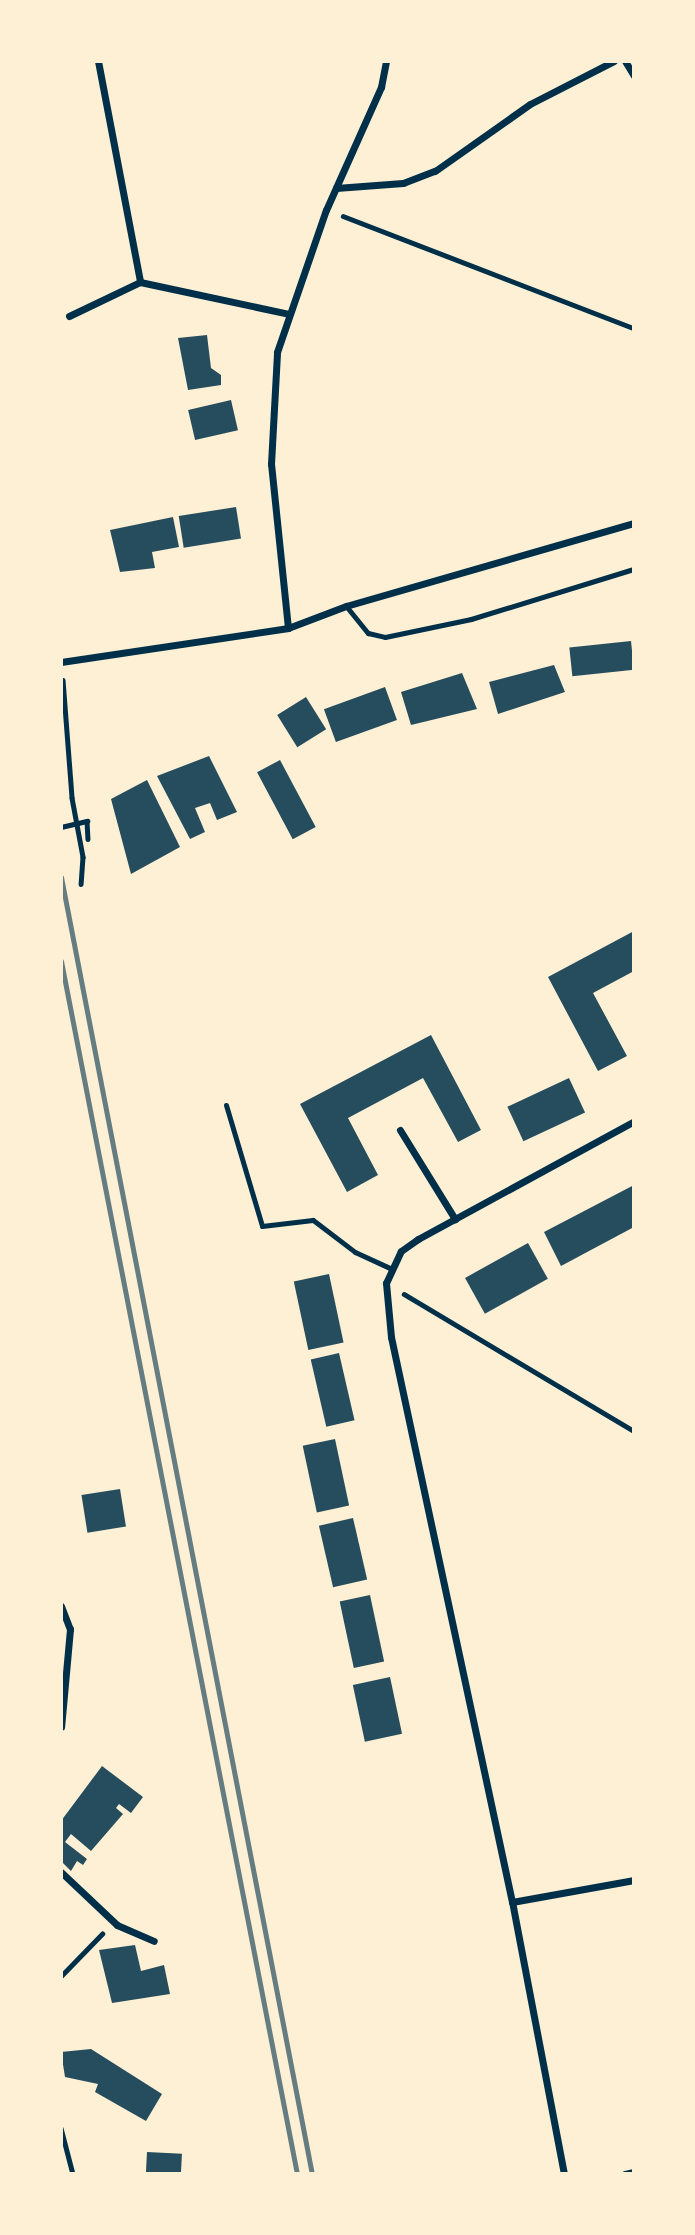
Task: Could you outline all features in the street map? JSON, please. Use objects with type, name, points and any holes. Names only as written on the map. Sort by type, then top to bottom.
[{"type":"street","points":[[98,61],[140,282]]},
{"type":"street","points":[[288,628],[276,531],[270,413],[276,352],[326,210],[381,87],[386,61]]},
{"type":"street","points":[[336,188],[403,183],[435,171],[530,103],[614,61]]},
{"type":"street","points":[[625,61],[634,76]]},
{"type":"street","points":[[69,316],[140,282],[289,314]]},
{"type":"street","points":[[61,662],[288,628],[346,606],[634,523]]},
{"type":"street","points":[[564,2174],[512,1902],[391,1337],[386,1283],[401,1251],[634,1121]]},
{"type":"street","points":[[400,1130],[455,1219]]},
{"type":"street","points":[[61,1606],[70,1629],[61,1727]]},
{"type":"street","points":[[61,1872],[117,1925],[154,1941]]},
{"type":"street","points":[[512,1902],[634,1880]]},
{"type":"street","points":[[625,2174],[634,2172]]},
{"type":"lane","points":[[346,606],[368,633],[385,637],[471,620],[634,569]]},
{"type":"lane","points":[[226,1105],[262,1226],[313,1220],[355,1252],[392,1269]]},
{"type":"path","points":[[326,210],[634,328]]},
{"type":"path","points":[[61,662],[72,798],[83,857],[81,884]]},
{"type":"path","points":[[61,827],[87,821],[88,839]]},
{"type":"path","points":[[386,1283],[634,1431]]},
{"type":"path","points":[[61,1976],[104,1931],[96,1923]]},
{"type":"path","points":[[61,2128],[73,2174]]},
{"type":"building","points":[[207,335],[211,368],[221,375],[221,385],[188,390],[178,338]]},
{"type":"building","points":[[231,400],[238,430],[195,440],[188,410]]},
{"type":"building","points":[[236,507],[241,539],[184,548],[179,516]]},
{"type":"building","points":[[173,517],[179,547],[152,552],[155,568],[120,572],[110,530]]},
{"type":"building","points":[[631,641],[634,670],[572,676],[569,647]]},
{"type":"building","points":[[554,665],[565,692],[498,714],[489,682]]},
{"type":"building","points":[[462,673],[477,709],[411,725],[401,692]]},
{"type":"building","points":[[385,687],[397,720],[336,742],[324,709]]},
{"type":"building","points":[[306,697],[326,729],[297,747],[277,715]]},
{"type":"building","points":[[209,756],[237,812],[217,820],[210,803],[195,808],[205,832],[190,839],[157,776]]},
{"type":"building","points":[[280,760],[316,827],[293,839],[257,772]]},
{"type":"building","points":[[147,780],[180,847],[131,874],[111,799]]},
{"type":"building","points":[[634,931],[634,971],[593,993],[627,1056],[598,1071],[548,977]]},
{"type":"building","points":[[431,1035],[481,1130],[458,1142],[423,1078],[348,1118],[378,1175],[347,1192],[300,1104]]},
{"type":"building","points":[[569,1078],[585,1112],[523,1141],[507,1107]]},
{"type":"building","points":[[634,1185],[634,1227],[561,1266],[544,1232]]},
{"type":"building","points":[[528,1243],[548,1279],[485,1314],[465,1278]]},
{"type":"building","points":[[329,1274],[344,1342],[308,1350],[294,1281]]},
{"type":"building","points":[[339,1353],[355,1420],[326,1427],[311,1360]]},
{"type":"building","points":[[335,1439],[349,1506],[317,1512],[303,1446]]},
{"type":"building","points":[[120,1489],[126,1527],[87,1533],[81,1495]]},
{"type":"building","points":[[353,1518],[367,1579],[333,1587],[319,1526]]},
{"type":"building","points":[[370,1595],[384,1662],[354,1668],[340,1601]]},
{"type":"building","points":[[390,1677],[402,1734],[365,1742],[353,1685]]},
{"type":"building","points":[[102,1766],[143,1797],[131,1813],[119,1804],[116,1808],[123,1814],[91,1851],[71,1834],[65,1842],[87,1859],[83,1865],[77,1861],[71,1871],[61,1861],[61,1821]]},
{"type":"building","points":[[135,1945],[141,1971],[164,1965],[170,1994],[112,2003],[99,1950]]},
{"type":"building","points":[[91,2049],[162,2094],[146,2121],[95,2092],[98,2084],[65,2077],[61,2052]]},
{"type":"building","points":[[147,2152],[182,2154],[181,2174],[146,2174]]},
{"type":"railway","points":[[61,877],[312,2174]]},
{"type":"railway","points":[[61,961],[297,2174]]}]
